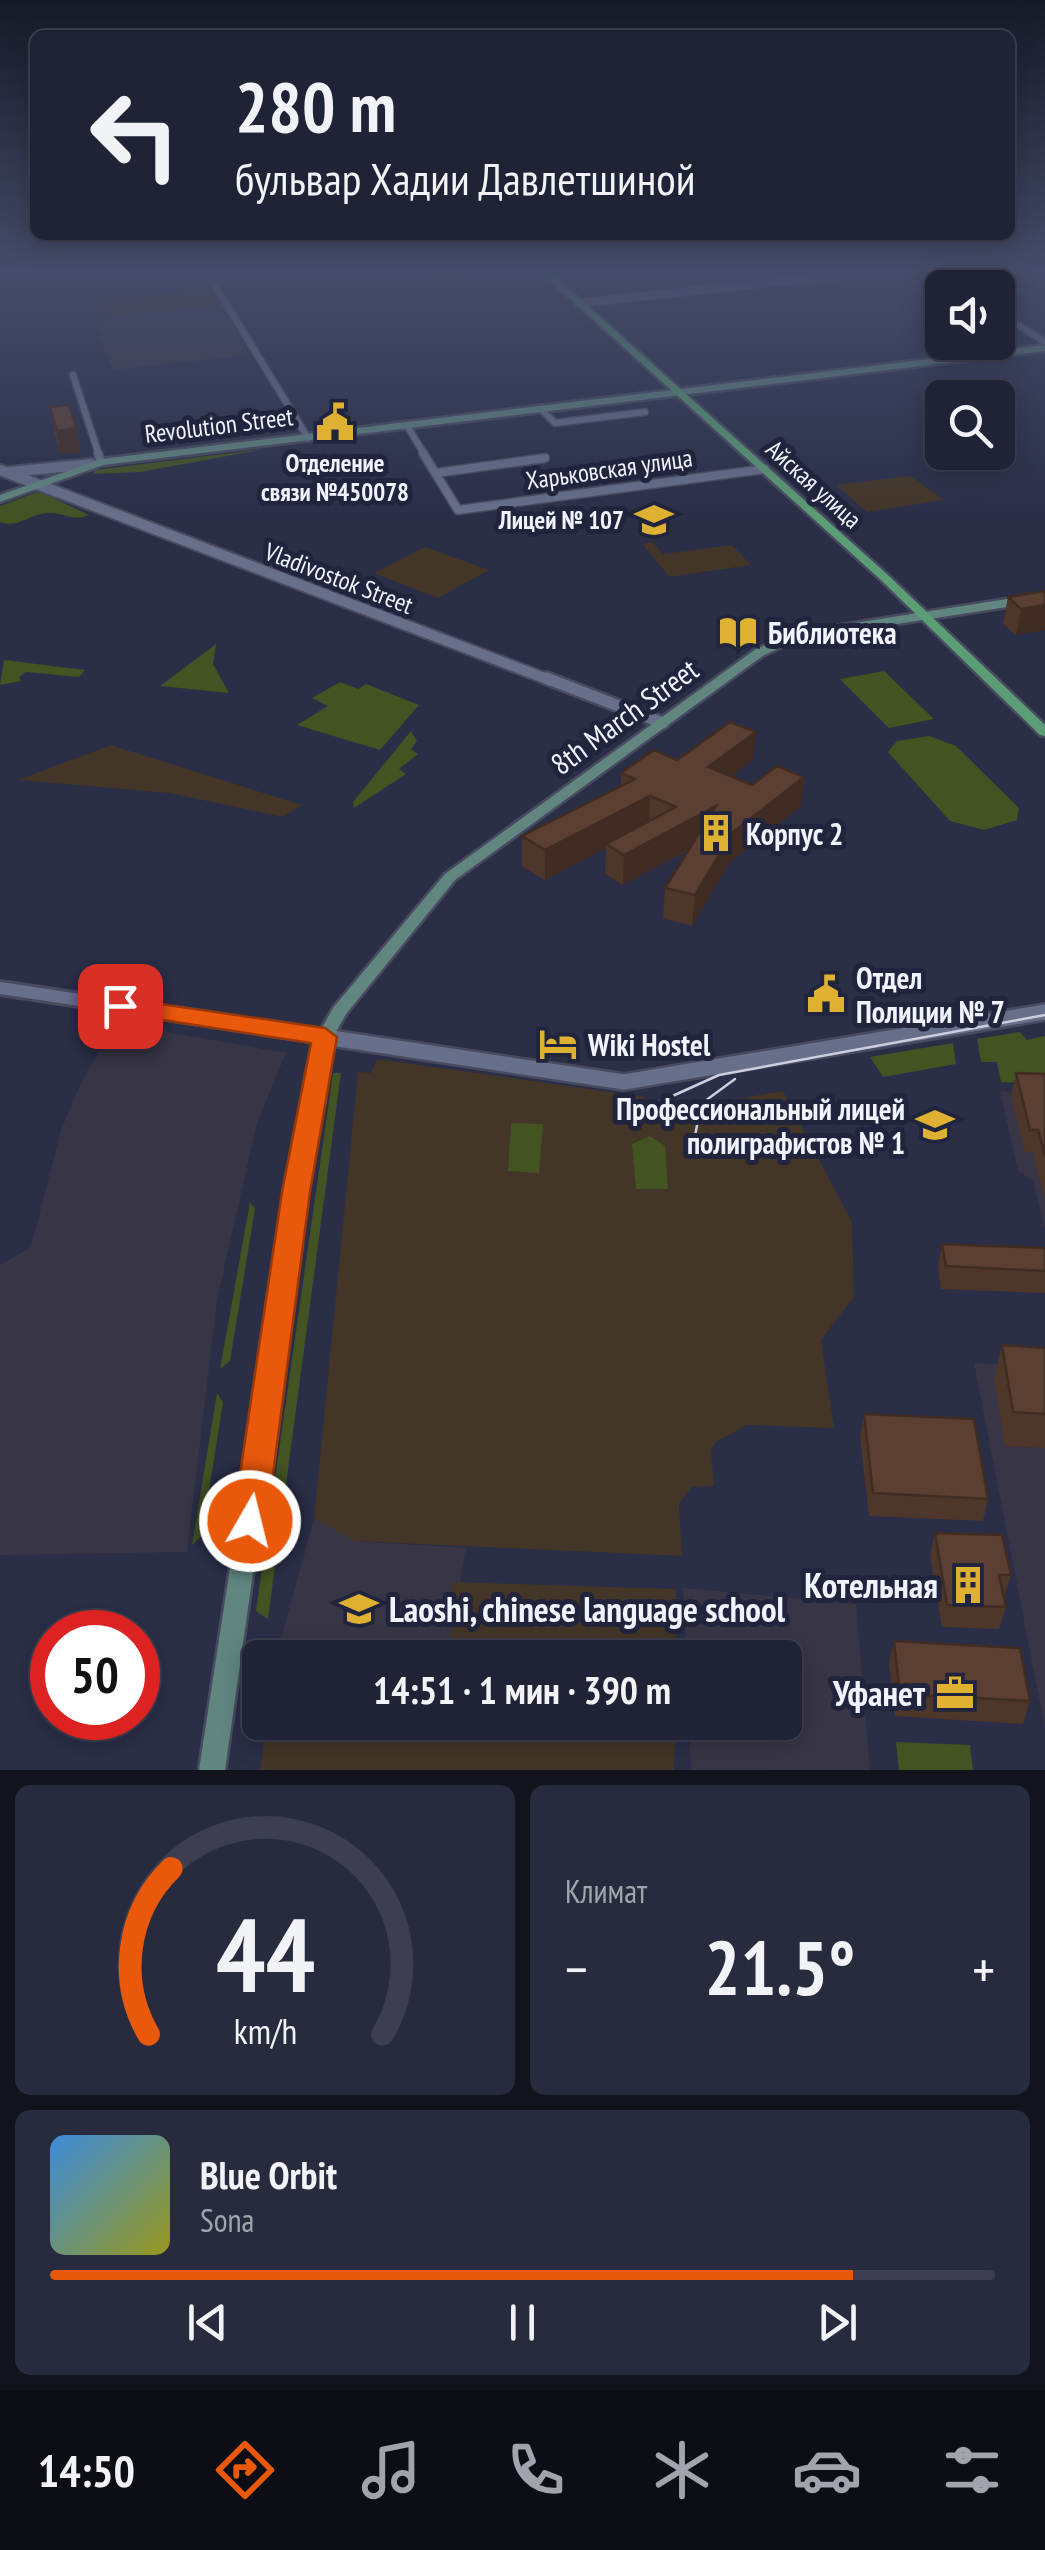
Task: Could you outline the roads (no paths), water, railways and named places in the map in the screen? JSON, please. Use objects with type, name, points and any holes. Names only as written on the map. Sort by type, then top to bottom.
[{"type":"main road","name":"Айская улица","points":[[639,357],[1045,732]]},
{"type":"main road","name":"Revolution Street","points":[[0,499],[96,463],[957,357]]},
{"type":"main road","name":"8th March Street","points":[[325,1037],[387,949],[450,876],[783,639],[1045,598]]},
{"type":"main road","points":[[212,1770],[296,1192],[325,1037]]},
{"type":"street","points":[[258,357],[308,438]]},
{"type":"street","points":[[3,471],[96,463],[72,375]]},
{"type":"street","points":[[541,410],[555,423],[645,412]]},
{"type":"street","points":[[406,426],[436,473],[545,458]]},
{"type":"street","name":"Харьковская улица","points":[[436,473],[458,510],[765,469]]},
{"type":"street","name":"Vladivostok Street","points":[[3,471],[663,722]]},
{"type":"street","points":[[0,988],[624,1082],[1045,1014]]},
{"type":"tram line","points":[[648,1107],[719,1075],[1045,1015]]},
{"type":"tram line","points":[[695,1136],[701,1104],[735,1079]]},
{"type":"place","name":"Отделение связи №450078","points":[[335,422]]},
{"type":"place","name":"Лицей № 107","points":[[654,520]]},
{"type":"place","name":"Библиотека","points":[[738,632]]},
{"type":"place","name":"Корпус 2","points":[[716,833]]},
{"type":"place","name":"Отдел Полиции № 7","points":[[826,994]]},
{"type":"place","name":"Wiki Hostel","points":[[558,1044]]},
{"type":"place","name":"Профессиональный лицей полиграфистов № 1","points":[[935,1125]]},
{"type":"place","name":"Котельная","points":[[968,1585]]},
{"type":"place","name":"Laoshi, chinese language school","points":[[359,1609]]},
{"type":"place","name":"Уфанет","points":[[955,1693]]}]
